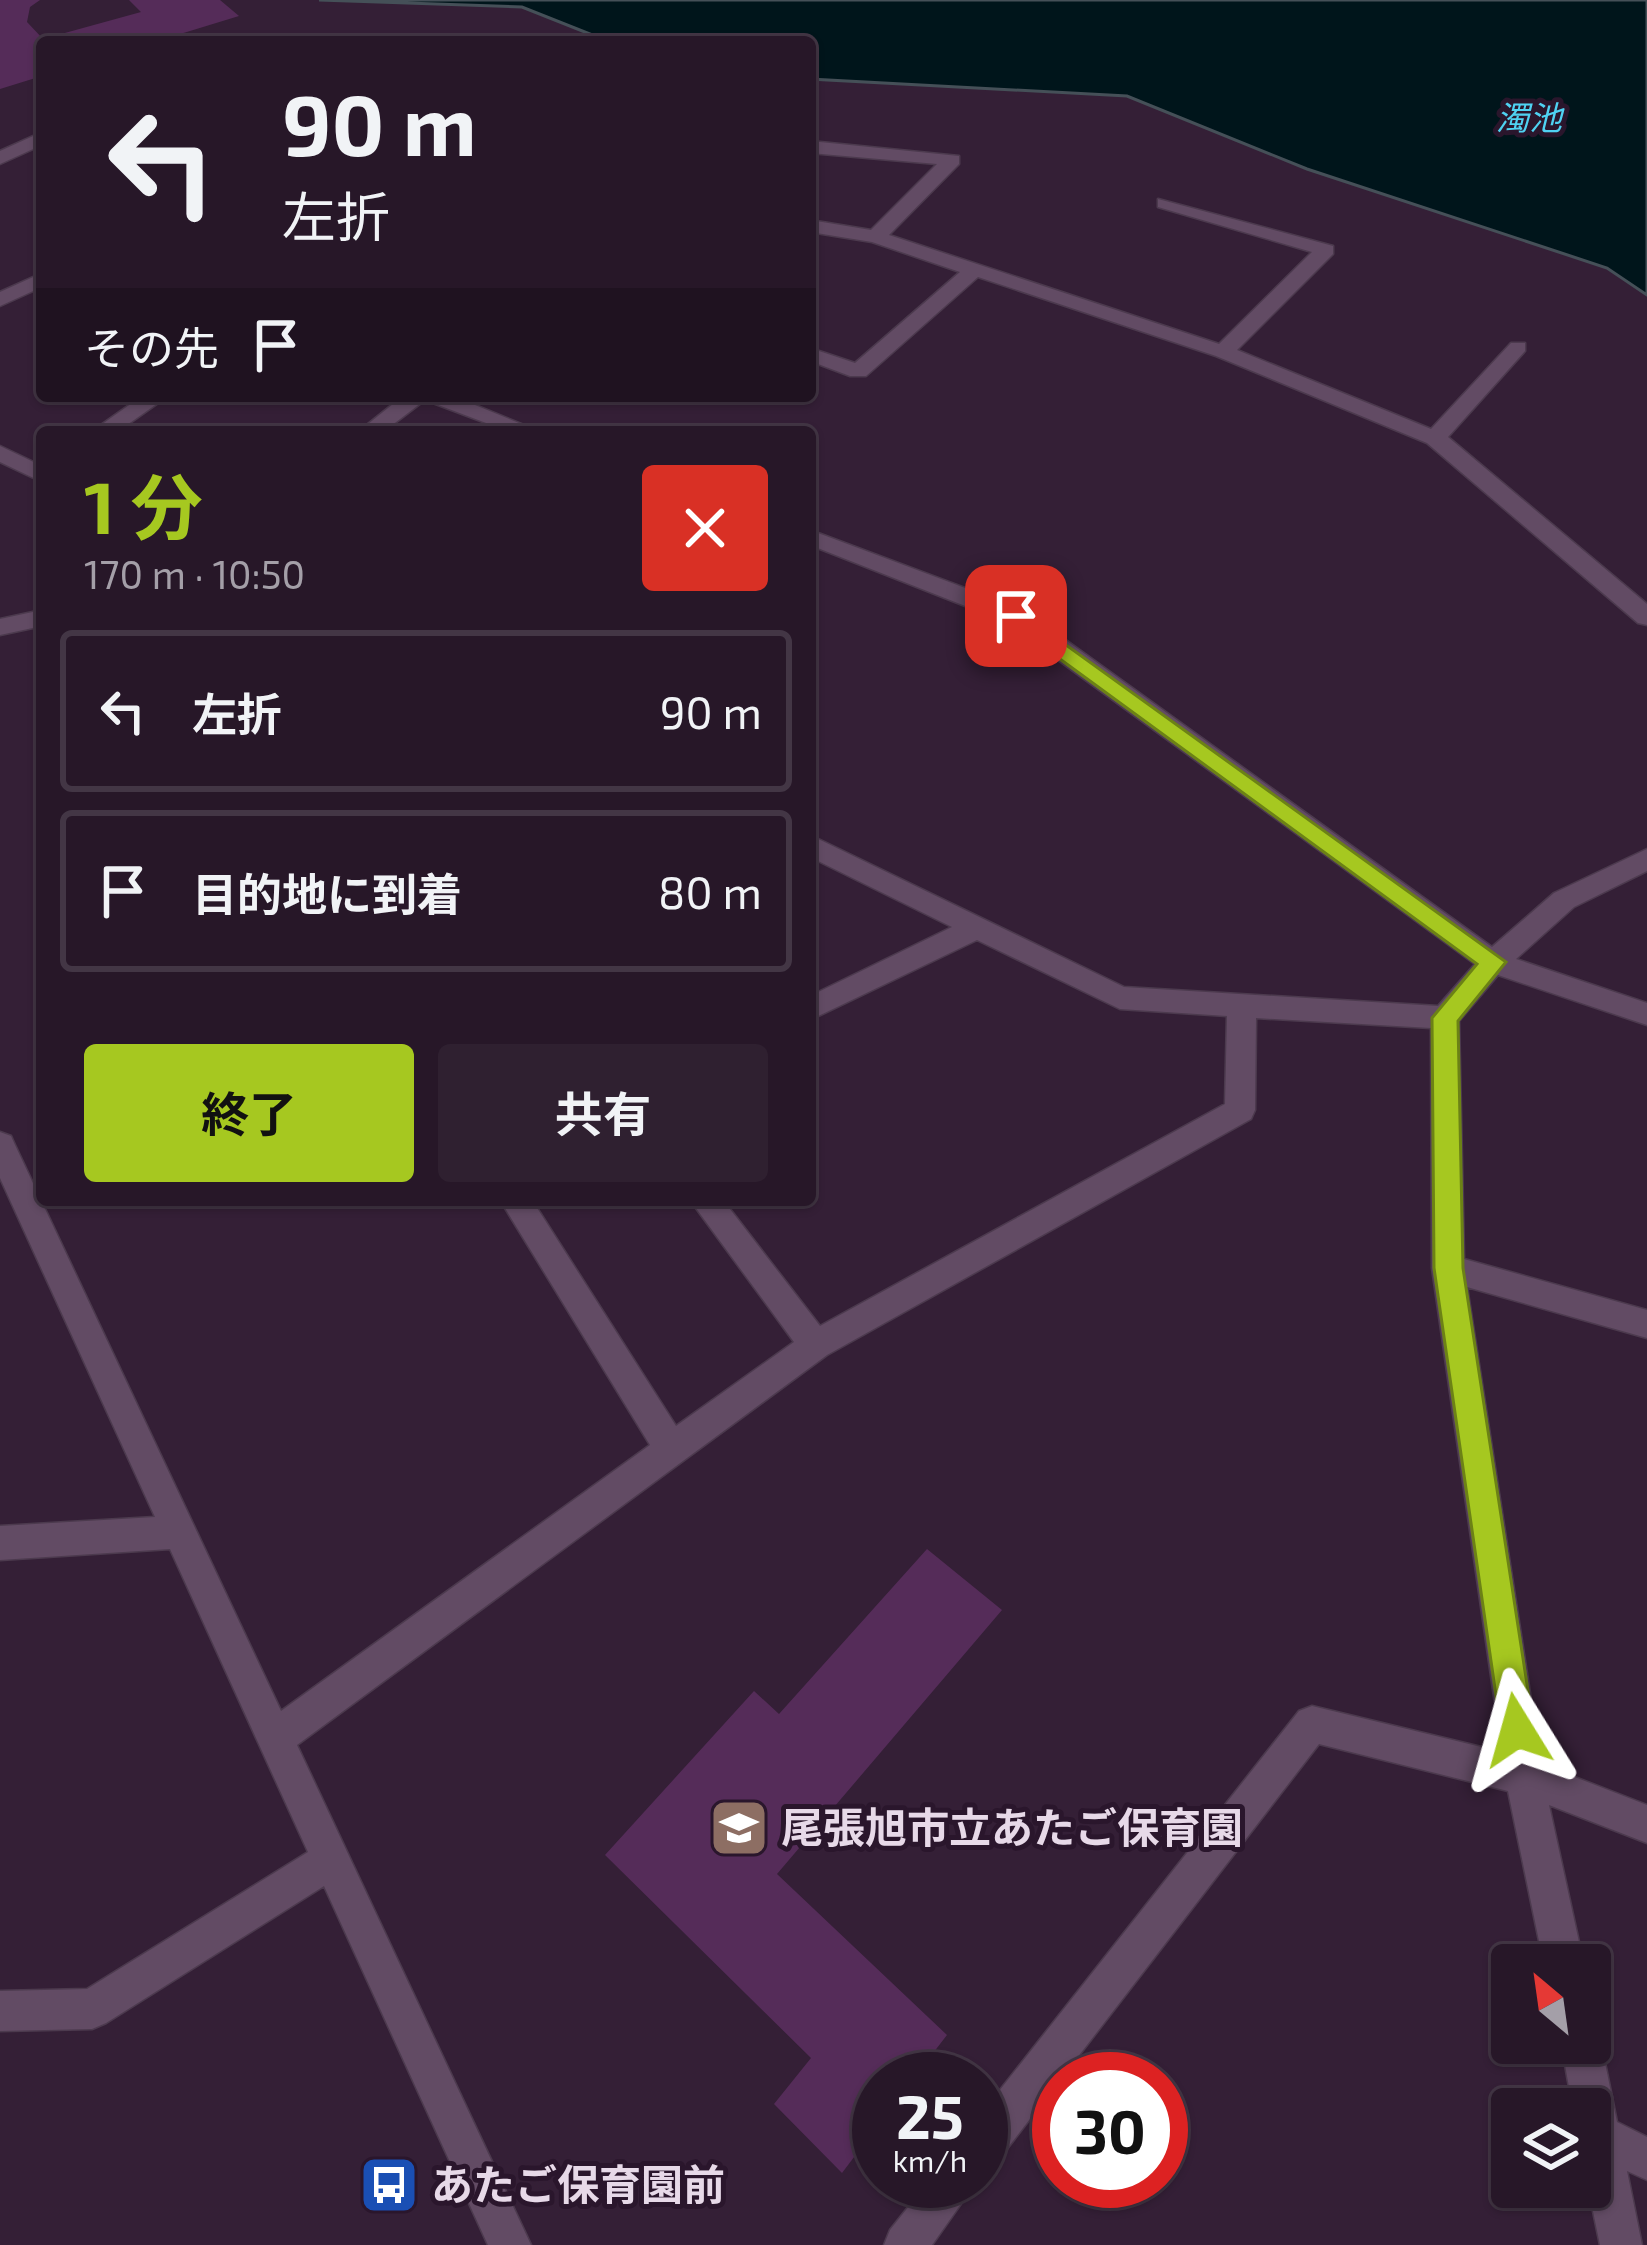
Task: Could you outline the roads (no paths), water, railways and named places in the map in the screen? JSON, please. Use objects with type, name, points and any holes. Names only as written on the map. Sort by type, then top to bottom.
[{"type":"street","points":[[0,158],[36,141]]},
{"type":"street","points":[[816,148],[952,160],[876,237]]},
{"type":"street","points":[[1165,203],[1327,250],[1222,352]]},
{"type":"street","points":[[816,227],[876,237],[1222,352],[1435,438],[1647,617]]},
{"type":"street","points":[[816,356],[858,371],[974,270]]},
{"type":"street","points":[[0,300],[36,282]]},
{"type":"street","points":[[1435,438],[1518,347]]},
{"type":"street","points":[[111,426],[149,402]]},
{"type":"street","points":[[377,426],[408,402]]},
{"type":"street","points":[[450,402],[514,426]]},
{"type":"street","points":[[0,453],[36,471]]},
{"type":"street","points":[[816,539],[1016,616],[1493,962],[1647,1014]]},
{"type":"street","points":[[0,627],[36,619]]},
{"type":"street","points":[[816,847],[1120,998],[1445,1018]]},
{"type":"street","points":[[1560,1944],[1524,1776],[1448,1268],[1445,1018],[1493,962],[1564,900],[1647,859]]},
{"type":"street","points":[[816,1006],[977,927]]},
{"type":"street","points":[[275,1738],[815,1345],[1240,1110],[1242,1006]]},
{"type":"street","points":[[0,1145],[14,1205],[179,1532],[510,2245]]},
{"type":"street","points":[[519,1206],[670,1448]]},
{"type":"street","points":[[710,1206],[815,1345]]},
{"type":"street","points":[[1448,1268],[1647,1324]]},
{"type":"street","points":[[0,1543],[179,1532]]},
{"type":"street","points":[[1008,2113],[1312,1724],[1524,1776],[1647,1824]]},
{"type":"street","points":[[0,2011],[92,2009],[332,1859]]},
{"type":"street","points":[[1611,2142],[1647,2159]]},
{"type":"street","points":[[1611,2188],[1622,2245]]},
{"type":"street","points":[[905,2245],[934,2208]]},
{"type":"water","name":"濁池","points":[[319,0],[1647,0],[1647,295],[1607,268],[1307,169],[1127,96],[816,79],[816,36],[595,36],[522,7]]},
{"type":"place","name":"尾張旭市立あたご保育園","points":[[739,1828]]},
{"type":"place","name":"あたご保育園前","points":[[389,2185]]}]
